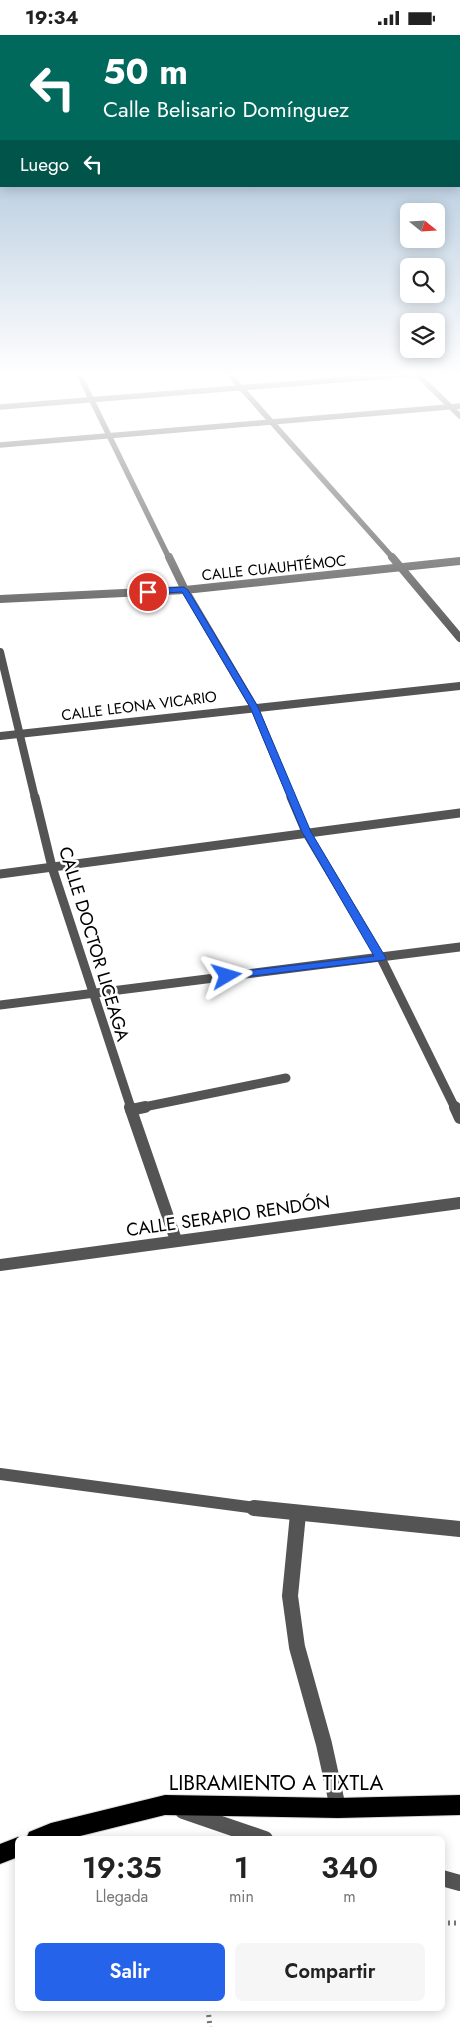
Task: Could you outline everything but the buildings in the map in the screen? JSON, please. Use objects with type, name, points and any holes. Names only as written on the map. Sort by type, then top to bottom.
[{"type":"main road","name":"LIBRAMIENTO A TIXTLA","points":[[44,1836],[165,1805],[338,1808],[460,1805]]},
{"type":"main road","points":[[0,1854],[15,1848]]},
{"type":"street","points":[[123,465],[184,590],[254,707],[306,832],[381,958],[460,1118]]},
{"type":"street","points":[[309,465],[400,566],[460,638]]},
{"type":"street","name":"CALLE CUAUHTÉMOC","points":[[0,599],[184,590],[460,561]]},
{"type":"street","name":"CALLE DOCTOR LICEAGA","points":[[0,652],[52,867],[131,1110],[176,1240]]},
{"type":"street","name":"CALLE LEONA VICARIO","points":[[0,736],[460,686]]},
{"type":"street","points":[[0,874],[460,813]]},
{"type":"street","points":[[0,1005],[460,947]]},
{"type":"street","points":[[131,1110],[286,1078]]},
{"type":"street","name":"CALLE SERAPIO RENDÓN","points":[[0,1265],[460,1203]]},
{"type":"street","points":[[0,1473],[298,1514],[460,1529]]},
{"type":"street","points":[[298,1514],[290,1597],[297,1647],[324,1744],[338,1808]]},
{"type":"street","points":[[165,1805],[256,1836]]},
{"type":"street","points":[[445,1880],[460,1883]]},
{"type":"path","points":[[445,1923],[460,1923]]},
{"type":"path","points":[[208,2011],[210,2027]]},
{"type":"route","points":[[148,592],[184,590],[254,707],[306,832],[381,958],[227,976]]}]
